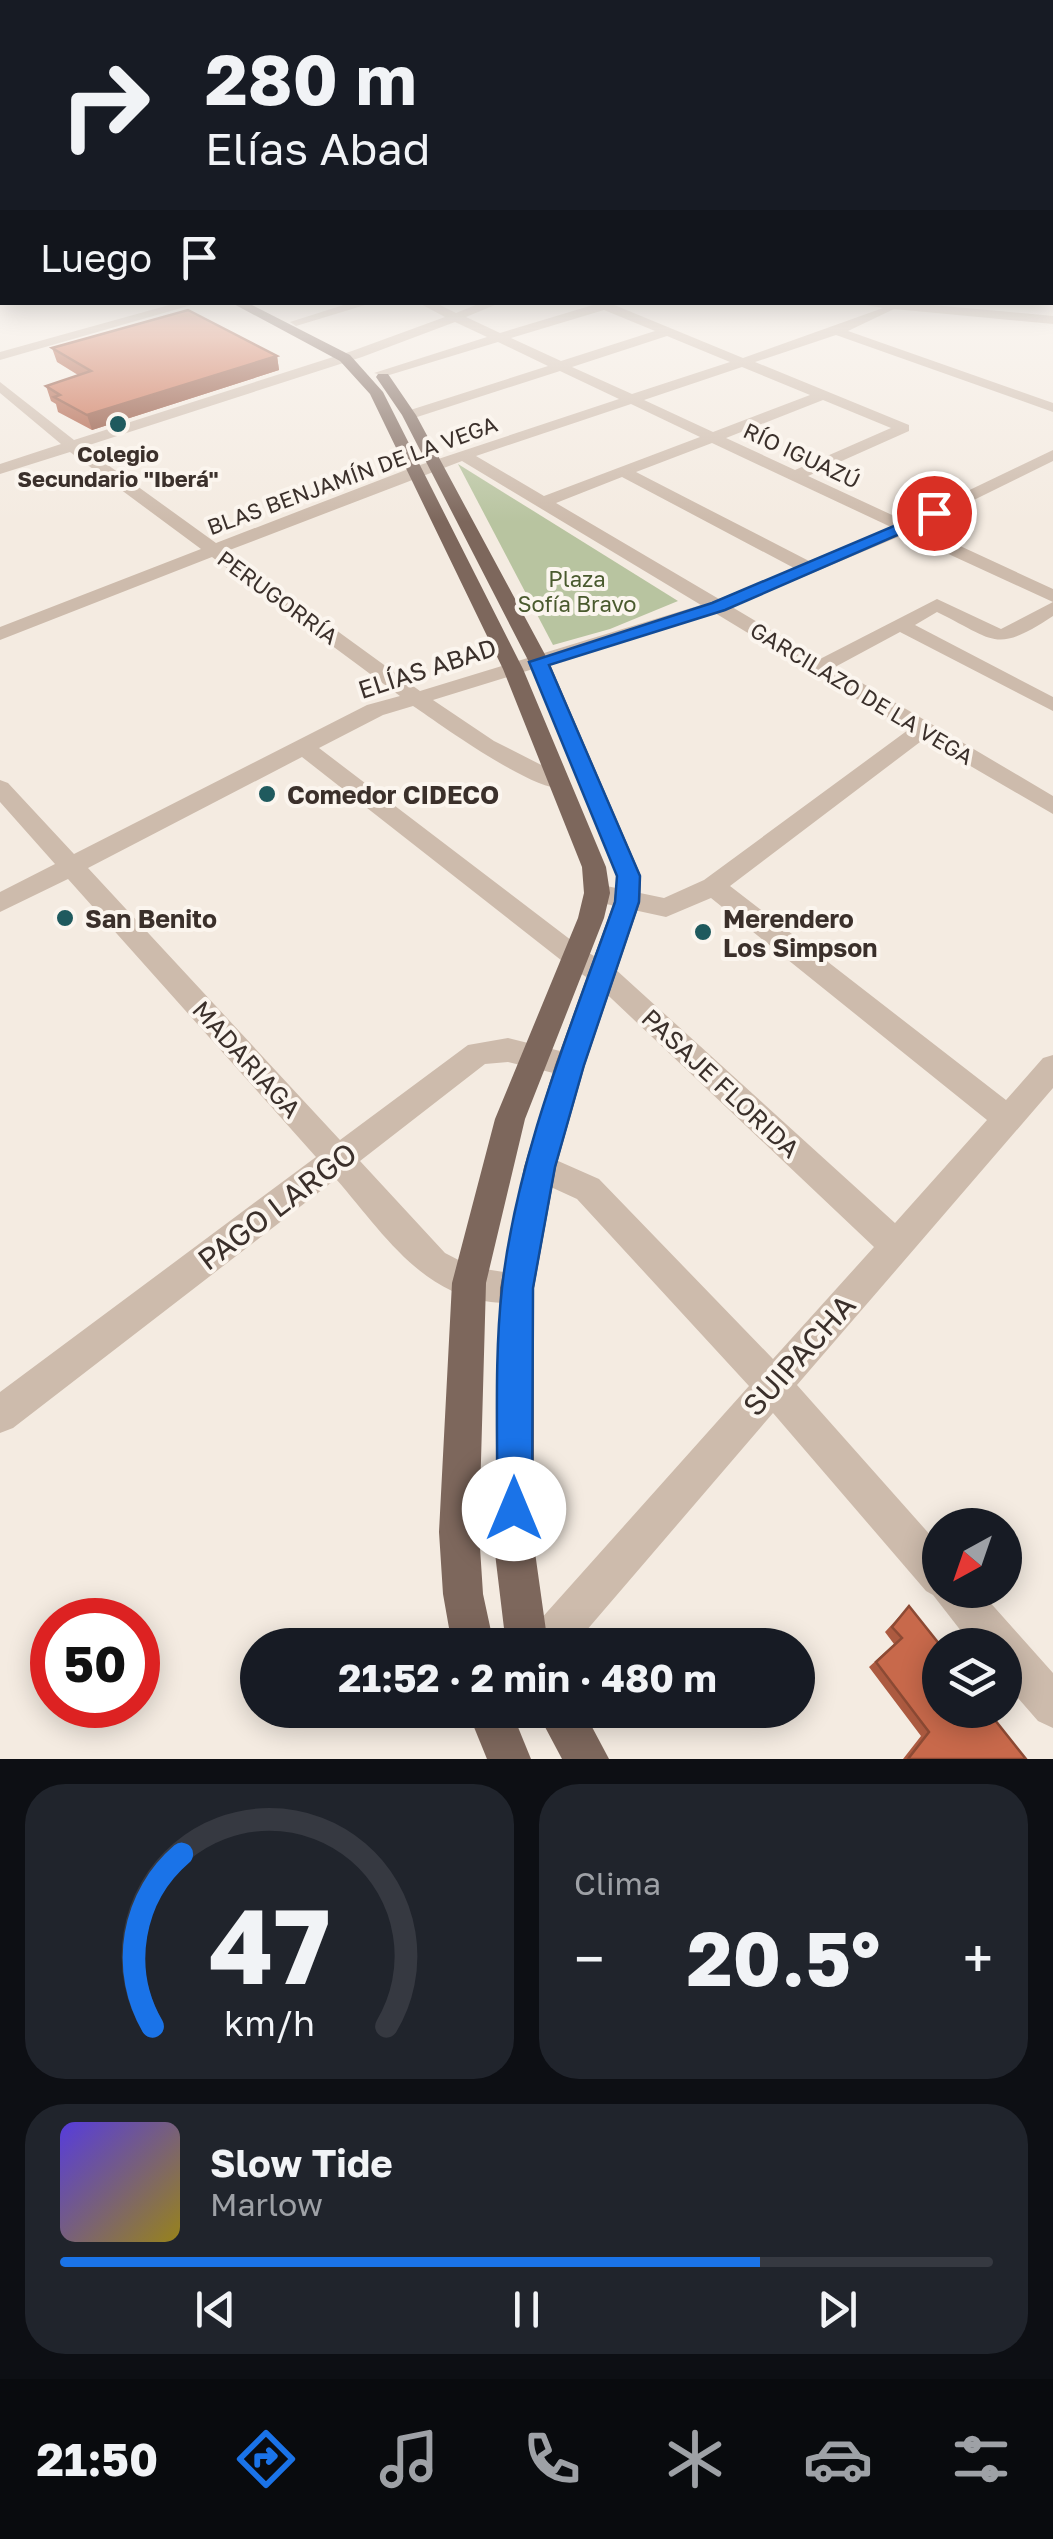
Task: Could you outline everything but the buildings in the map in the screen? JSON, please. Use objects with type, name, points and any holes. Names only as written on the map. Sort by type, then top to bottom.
[{"type":"main road","points":[[352,358],[427,468],[538,662],[629,876],[627,902],[570,1065],[540,1167],[517,1288],[514,1546],[525,1628]]},
{"type":"main road","points":[[354,358],[380,374],[410,414],[427,468],[594,867],[596,894],[592,918],[533,1054],[505,1136],[469,1283],[459,1532],[462,1594],[469,1628]]},
{"type":"main road","points":[[496,1728],[509,1759]]},
{"type":"main road","points":[[568,1728],[586,1759]]},
{"type":"street","points":[[0,469],[345,358]]},
{"type":"street","points":[[380,374],[433,358]]},
{"type":"street","name":"RÍO IGUAZÚ","points":[[541,358],[1052,597]]},
{"type":"street","points":[[410,414],[586,358]]},
{"type":"street","points":[[729,358],[904,428],[792,476]]},
{"type":"street","name":"BLAS BENJAMÍN DE LA VEGA","points":[[0,634],[212,548],[427,468],[760,358]]},
{"type":"street","points":[[912,358],[1053,408]]},
{"type":"street","name":"PERUGORRÍA","points":[[0,386],[72,446],[415,697],[486,746],[559,782]]},
{"type":"street","points":[[541,503],[823,395]]},
{"type":"street","name":"ELÍAS ABAD","points":[[0,903],[375,710],[718,606],[904,528],[1053,455]]},
{"type":"street","name":"GARCILAZO DE LA VEGA","points":[[466,457],[1053,806]]},
{"type":"street","points":[[624,472],[810,569]]},
{"type":"street","points":[[820,666],[936,605],[998,635],[1011,635],[1052,597]]},
{"type":"street","points":[[900,624],[1053,705]]},
{"type":"street","points":[[596,894],[666,908],[713,886],[922,730]]},
{"type":"street","name":"PASAJE FLORIDA","points":[[302,746],[575,957],[604,975],[896,1246]]},
{"type":"street","name":"MADARIAGA","points":[[0,788],[433,1264],[469,1283],[517,1288]]},
{"type":"street","points":[[713,886],[1008,1119]]},
{"type":"street","name":"PAGO LARGO","points":[[0,1415],[478,1052],[508,1050],[570,1065]]},
{"type":"street","name":"SUIPACHA","points":[[561,1628],[1053,1067]]},
{"type":"street","points":[[540,1167],[588,1189],[772,1384],[922,1556]]},
{"type":"street","points":[[968,1608],[985,1628]]},
{"type":"street","points":[[1022,1670],[1053,1706]]},
{"type":"green space","name":"Plaza Sofía Bravo","points":[[458,464],[678,601],[610,629],[553,645]]},
{"type":"place","name":"Colegio Secundario \"Iberá\"","points":[[118,424]]},
{"type":"place","name":"Comedor CIDECO","points":[[267,794]]},
{"type":"place","name":"San Benito","points":[[65,918]]},
{"type":"place","name":"Merendero Los Simpson","points":[[703,932]]},
{"type":"route","points":[[514,1509],[517,1288],[540,1167],[570,1065],[627,902],[629,876],[538,662],[718,606],[934,513]]}]
